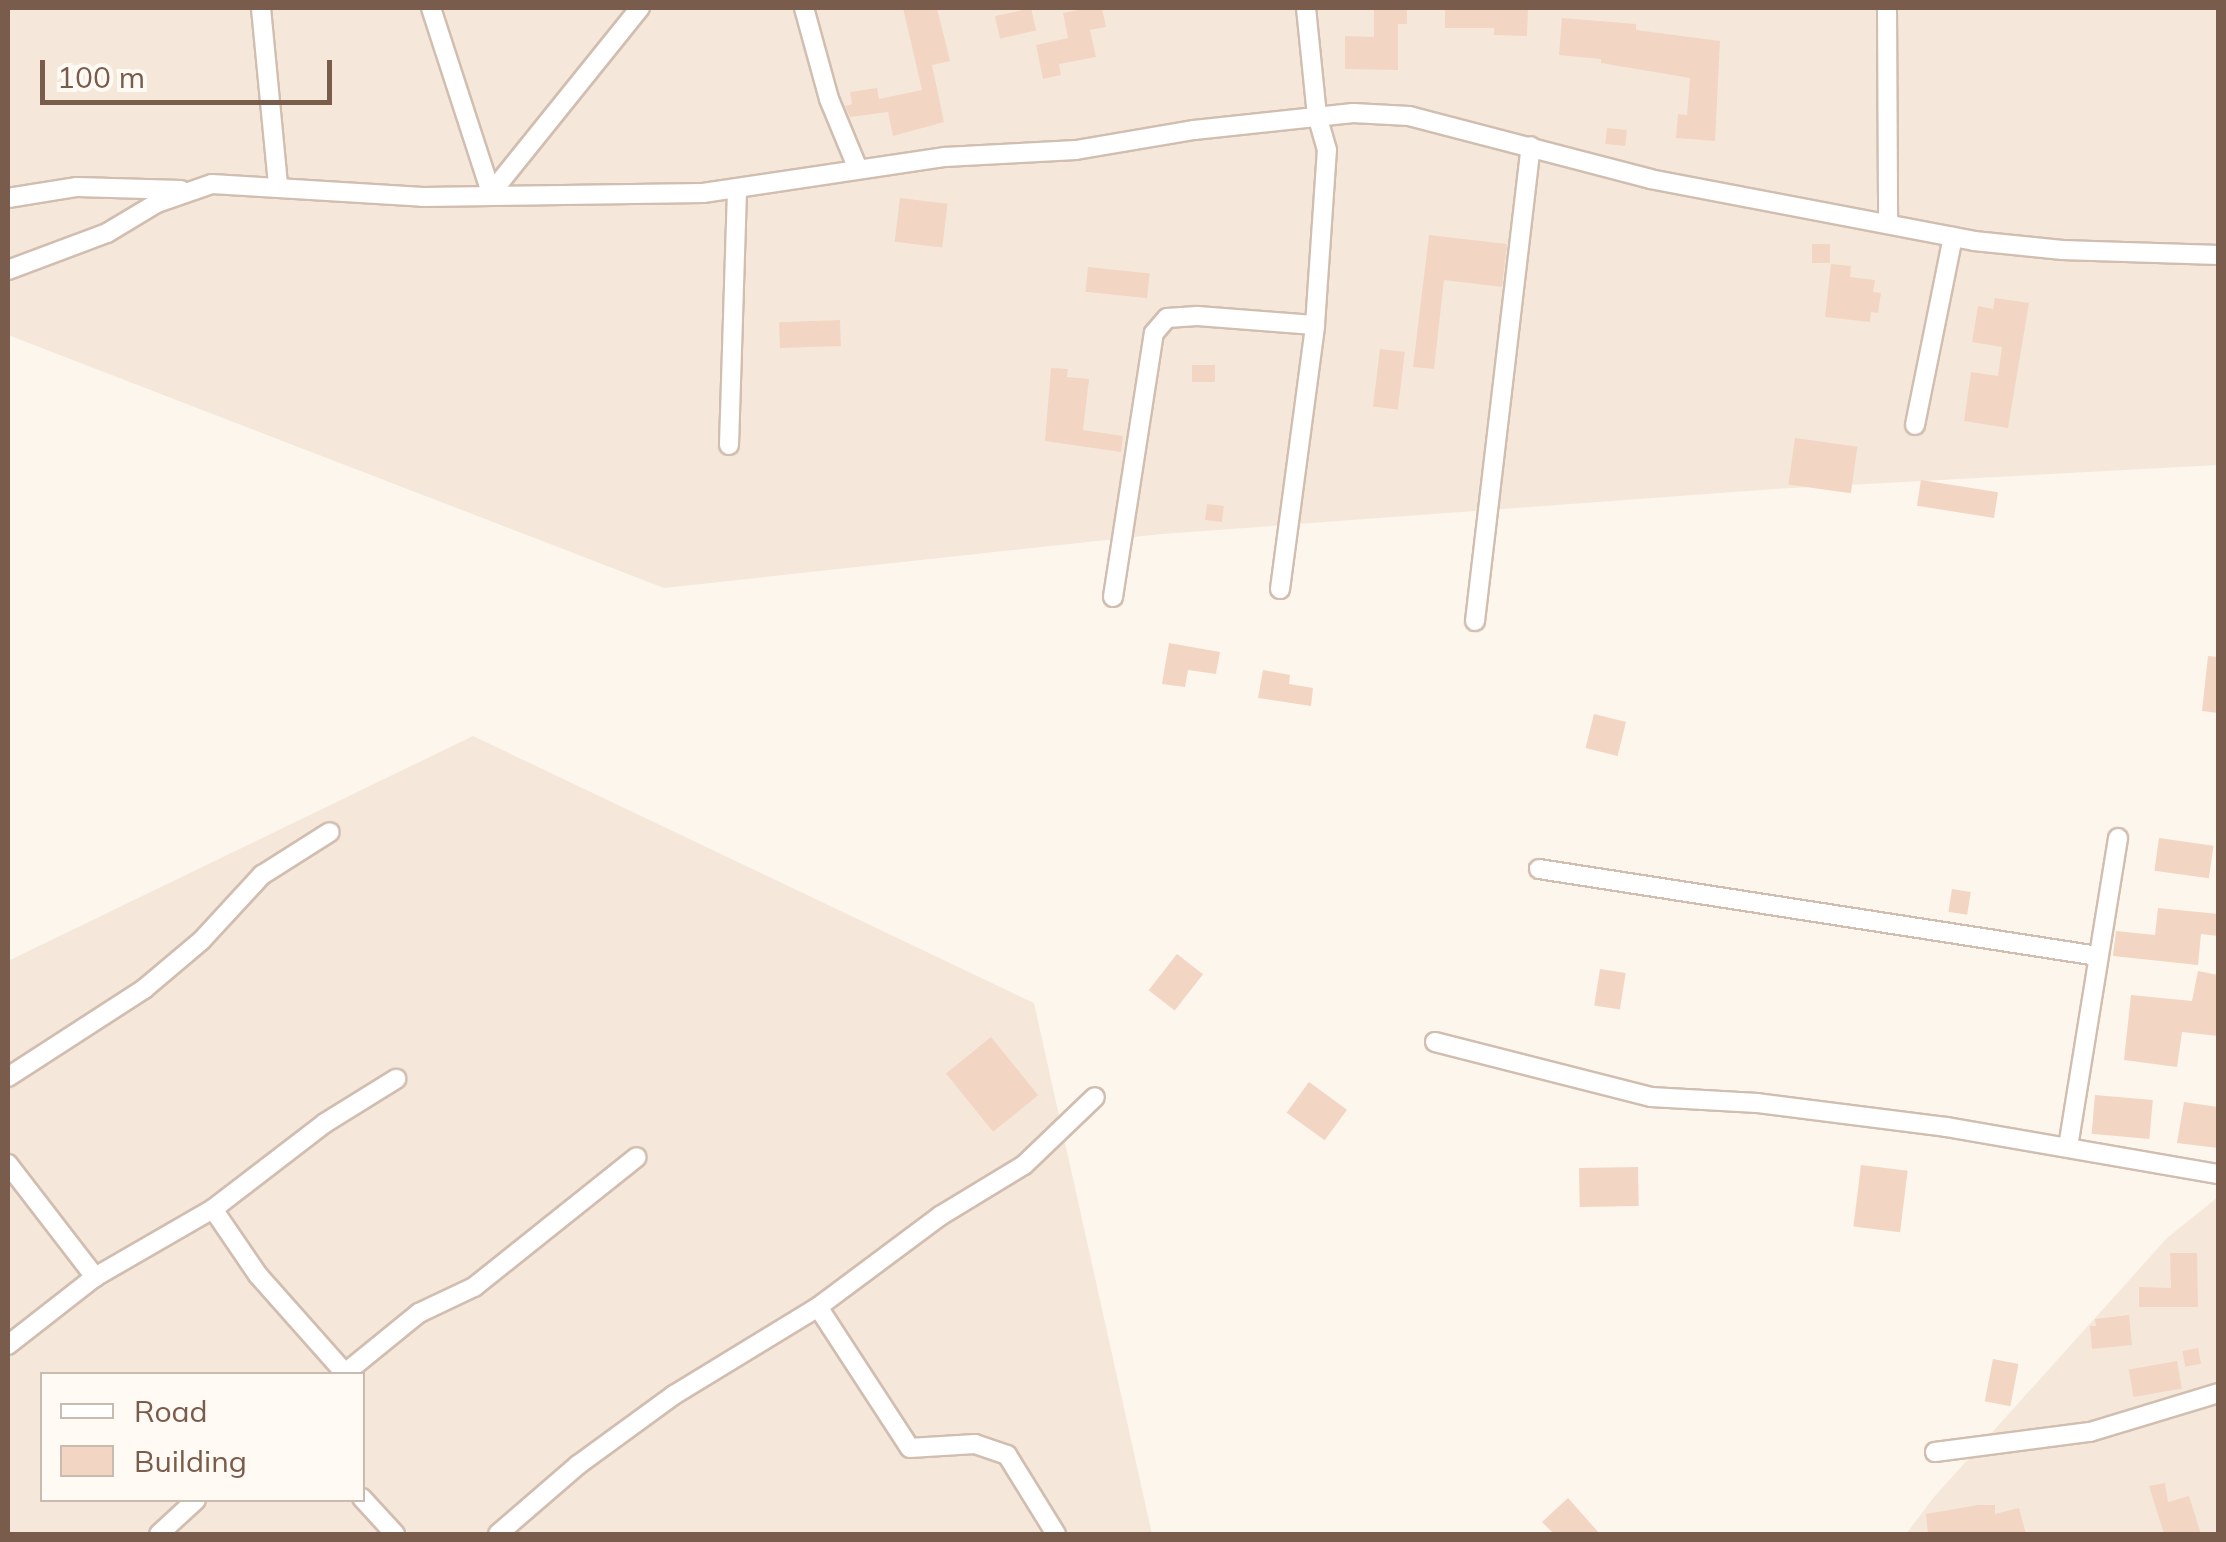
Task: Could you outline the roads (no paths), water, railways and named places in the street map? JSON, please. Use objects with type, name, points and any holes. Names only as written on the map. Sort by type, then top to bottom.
[{"type":"street","points":[[260,8],[278,185]]},
{"type":"street","points":[[432,8],[492,193]]},
{"type":"street","points":[[492,193],[640,8]]},
{"type":"street","points":[[804,8],[829,100],[858,170]]},
{"type":"street","points":[[1280,589],[1315,325],[1328,150],[1317,116],[1306,8]]},
{"type":"street","points":[[1888,8],[1888,223]]},
{"type":"street","points":[[8,270],[107,233],[187,190],[212,184],[278,185],[423,197],[737,189],[945,156],[1114,146],[1194,130],[1317,116],[1409,116],[1650,178],[1953,236],[2063,250],[2218,255]]},
{"type":"street","points":[[1475,621],[1531,146]]},
{"type":"street","points":[[8,198],[76,187],[187,190]]},
{"type":"street","points":[[730,445],[737,189]]},
{"type":"street","points":[[1915,425],[1953,236]]},
{"type":"street","points":[[1113,598],[1154,333],[1167,318],[1197,316],[1315,325]]},
{"type":"street","points":[[8,1077],[144,990],[201,941],[262,874],[330,832]]},
{"type":"street","points":[[2068,1147],[2118,838]]},
{"type":"street","points":[[1539,869],[2098,956]]},
{"type":"street","points":[[1435,1042],[1650,1097],[1757,1103],[2068,1147],[2218,1174]]},
{"type":"street","points":[[8,1345],[95,1277],[213,1209],[325,1123],[396,1079]]},
{"type":"street","points":[[498,1534],[578,1466],[674,1395],[818,1307],[940,1216],[1024,1165],[1095,1097]]},
{"type":"street","points":[[347,1372],[419,1312],[474,1287],[637,1158]]},
{"type":"street","points":[[8,1164],[95,1277]]},
{"type":"street","points":[[213,1209],[258,1274],[343,1372]]},
{"type":"street","points":[[818,1307],[910,1448],[975,1444],[1007,1456],[1056,1534]]},
{"type":"street","points":[[1934,1452],[2090,1432],[2218,1393]]},
{"type":"street","points":[[365,1501],[395,1534]]},
{"type":"street","points":[[159,1534],[194,1502]]}]
